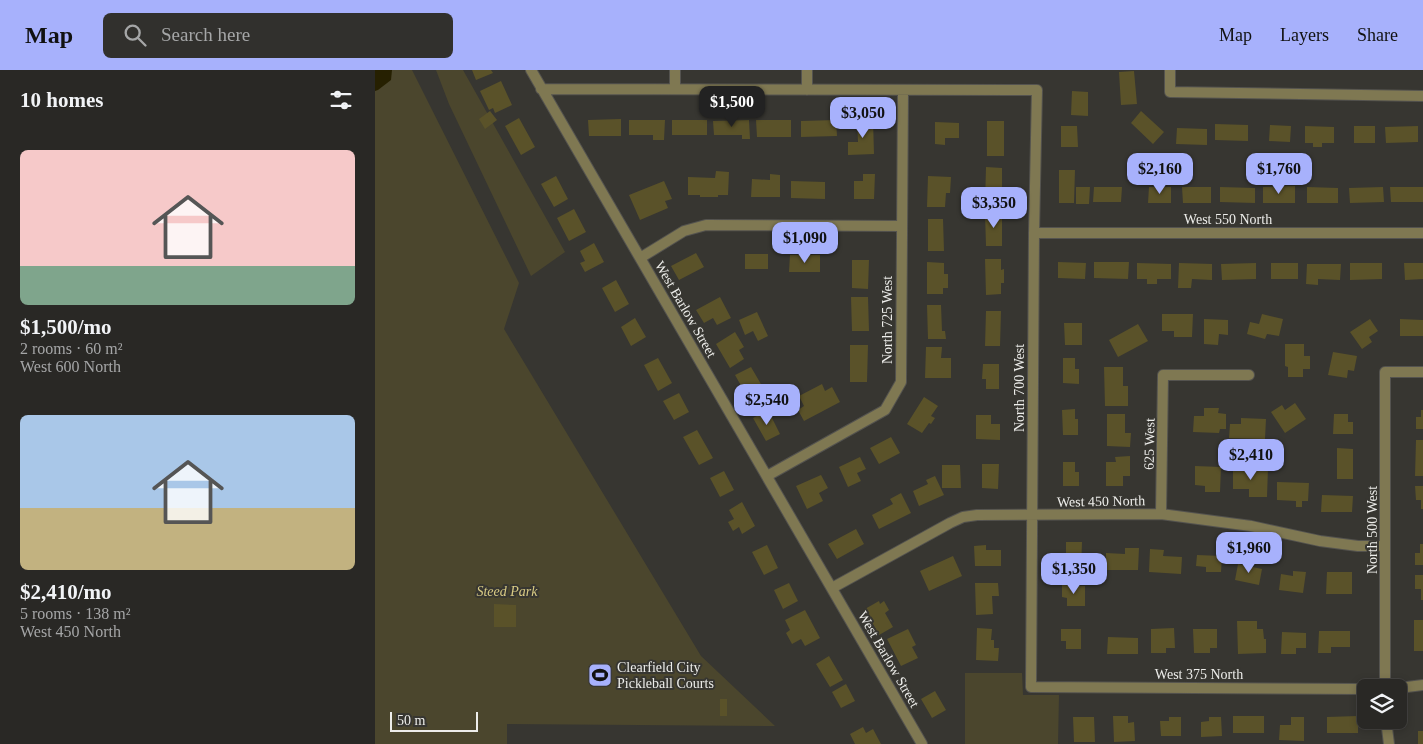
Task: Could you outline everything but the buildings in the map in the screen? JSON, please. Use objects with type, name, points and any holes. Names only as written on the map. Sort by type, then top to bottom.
[{"type":"street","name":"West Barlow Street","points":[[531,70],[922,744]]},
{"type":"street","points":[[675,70],[675,89]]},
{"type":"street","points":[[807,70],[807,90]]},
{"type":"street","points":[[1170,70],[1170,92],[1423,96]]},
{"type":"street","points":[[541,89],[903,90]]},
{"type":"street","name":"North 700 West","points":[[903,90],[1037,90],[1031,516],[1031,687]]},
{"type":"street","name":"North 725 West","points":[[767,476],[885,410],[901,382],[903,90]]},
{"type":"street","points":[[640,258],[684,231],[706,226],[902,226]]},
{"type":"street","name":"West 550 North","points":[[1034,233],[1423,233]]},
{"type":"street","name":"North 500 West","points":[[1385,679],[1385,372],[1423,372]]},
{"type":"street","name":"625 West","points":[[1161,514],[1163,375],[1249,375]]},
{"type":"street","name":"West 450 North","points":[[832,588],[963,517],[977,515],[1161,514],[1251,526],[1320,541],[1358,546],[1385,546]]},
{"type":"street","points":[[1407,687],[1423,685]]},
{"type":"street","name":"West 375 North","points":[[1031,687],[1357,689]]},
{"type":"street","points":[[1386,729],[1389,744]]},
{"type":"green space","name":"Steed Park","points":[[375,70],[412,70],[519,283],[504,329],[701,656],[775,726],[507,724],[507,744],[375,744]]},
{"type":"green space","points":[[436,70],[463,70],[565,252],[531,276],[449,104]]},
{"type":"green space","points":[[965,673],[1022,673],[1023,695],[1059,695],[1058,744],[965,744]]},
{"type":"shaded area","points":[[375,70],[392,70],[391,80],[375,91]]},
{"type":"place","name":"Clearfield City Pickleball Courts","points":[[600,675]]}]
